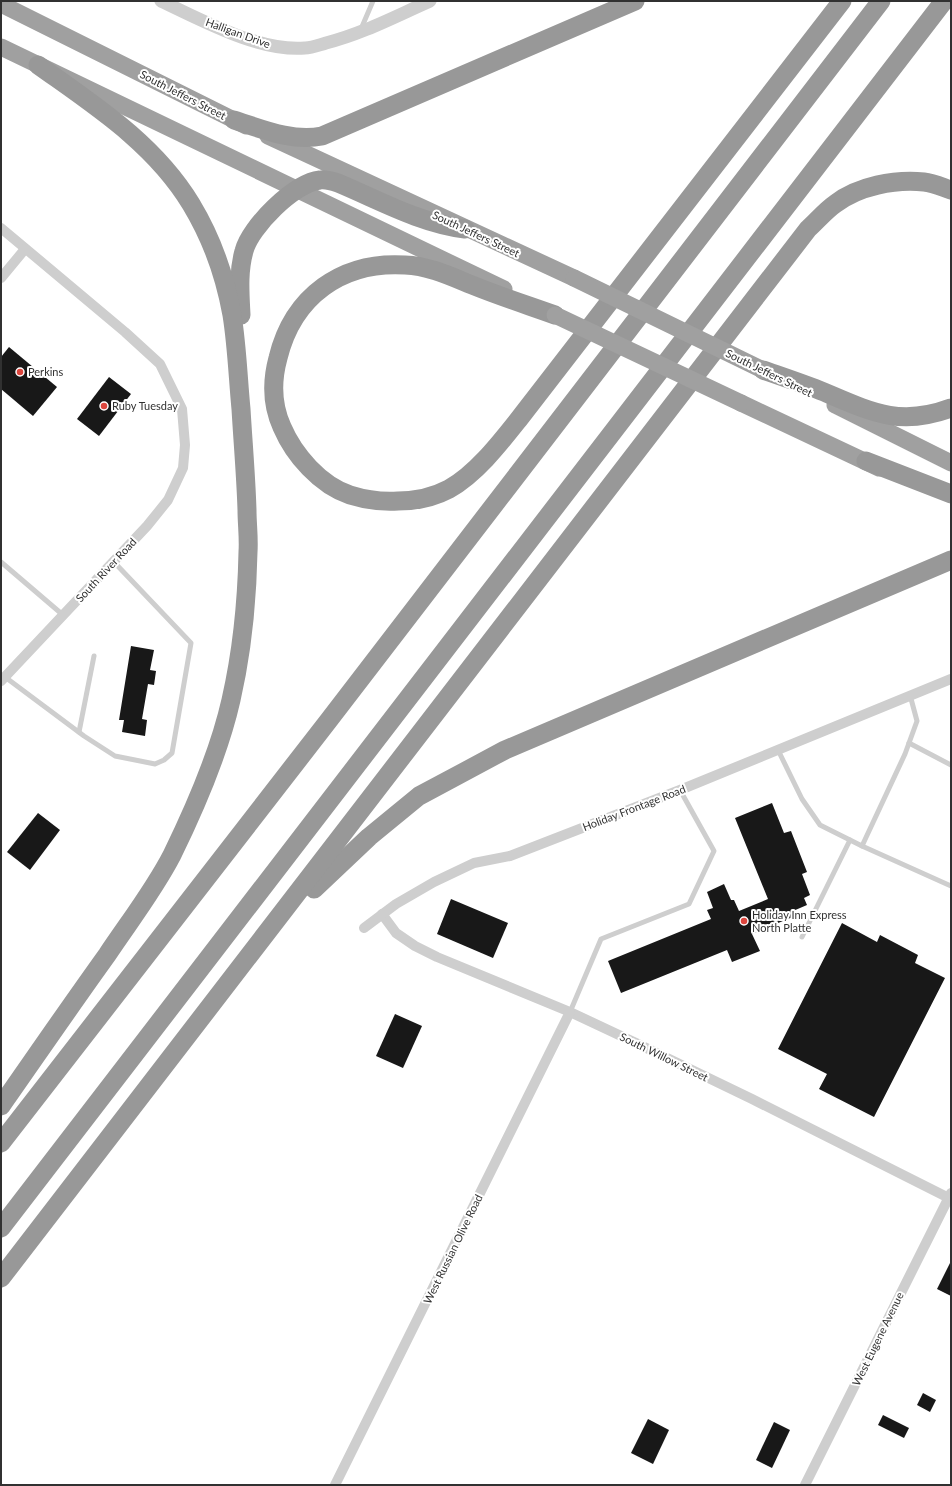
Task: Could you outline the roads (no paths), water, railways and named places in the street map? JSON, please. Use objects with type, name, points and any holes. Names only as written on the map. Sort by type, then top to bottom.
[{"type":"highway","points":[[234,120],[264,130],[297,138],[322,136],[635,1]]},
{"type":"highway","points":[[555,314],[472,285],[438,271],[406,265],[382,265],[356,270],[338,277],[311,296],[289,325],[281,344],[276,367],[274,389],[276,408],[281,426],[301,459],[315,474],[348,495],[386,502],[407,501],[427,497],[450,489],[473,471],[496,448],[842,1]]},
{"type":"highway","points":[[1,1143],[344,701],[881,1]]},
{"type":"highway","points":[[1,1228],[944,1]]},
{"type":"highway","name":"South Jeffers Street","points":[[1,4],[234,120],[465,229],[574,278],[951,463]]},
{"type":"highway","points":[[1,47],[296,190],[951,503]]},
{"type":"highway","points":[[1,1106],[146,899],[170,858],[189,818],[207,775],[230,702],[238,663],[244,611],[248,550],[245,469],[232,314],[216,255],[204,227],[190,202],[159,161],[147,148],[114,120],[38,65]]},
{"type":"highway","points":[[245,469],[246,395],[240,296],[241,264],[247,242],[260,222],[269,212],[296,190],[308,183],[325,180],[338,183],[423,220],[465,229]]},
{"type":"highway","points":[[1,1278],[808,229],[835,204],[857,190],[876,185],[904,182],[924,182],[951,190]]},
{"type":"highway","points":[[763,370],[822,391],[860,408],[889,416],[915,417],[940,412],[951,408]]},
{"type":"highway","points":[[866,462],[951,494]]},
{"type":"highway","points":[[235,975],[299,903],[331,871],[369,837],[419,796],[505,750],[951,560]]},
{"type":"street","name":"Halligan Drive","points":[[161,1],[205,22],[247,38],[274,46],[305,48],[346,38],[430,1]]},
{"type":"street","points":[[1,228],[25,249],[1,278]]},
{"type":"street","name":"South River Road","points":[[3,679],[147,526],[168,500],[183,468],[185,445],[182,409],[160,364],[25,249]]},
{"type":"street","name":"Holiday Frontage Road","points":[[364,928],[382,914],[434,882],[474,863],[510,856],[680,790],[951,679]]},
{"type":"street","name":"South Willow Street","points":[[382,914],[396,933],[415,946],[437,957],[570,1012],[752,1099],[950,1197]]},
{"type":"street","name":"West Russian Olive Road","points":[[335,1485],[570,1012]]},
{"type":"street","name":"West Eugene Avenue","points":[[805,1485],[950,1197]]},
{"type":"lane","points":[[360,32],[373,1]]},
{"type":"lane","points":[[3,679],[115,756],[155,764],[164,760],[172,753],[191,643],[114,561]]},
{"type":"lane","points":[[1,562],[63,614]]},
{"type":"lane","points":[[79,732],[94,656]]},
{"type":"lane","points":[[862,846],[905,754],[917,721],[910,695]]},
{"type":"lane","points":[[909,743],[951,765]]},
{"type":"lane","points":[[778,749],[802,799],[820,825],[862,846],[951,886]]},
{"type":"lane","points":[[570,1012],[601,939],[689,904],[714,851],[680,790]]},
{"type":"lane","points":[[802,937],[850,840]]},
{"type":"place","name":"Perkins","points":[[20,372]]},
{"type":"place","name":"Ruby Tuesday","points":[[104,406]]},
{"type":"place","name":"Holiday Inn Express North Platte","points":[[744,921]]}]
